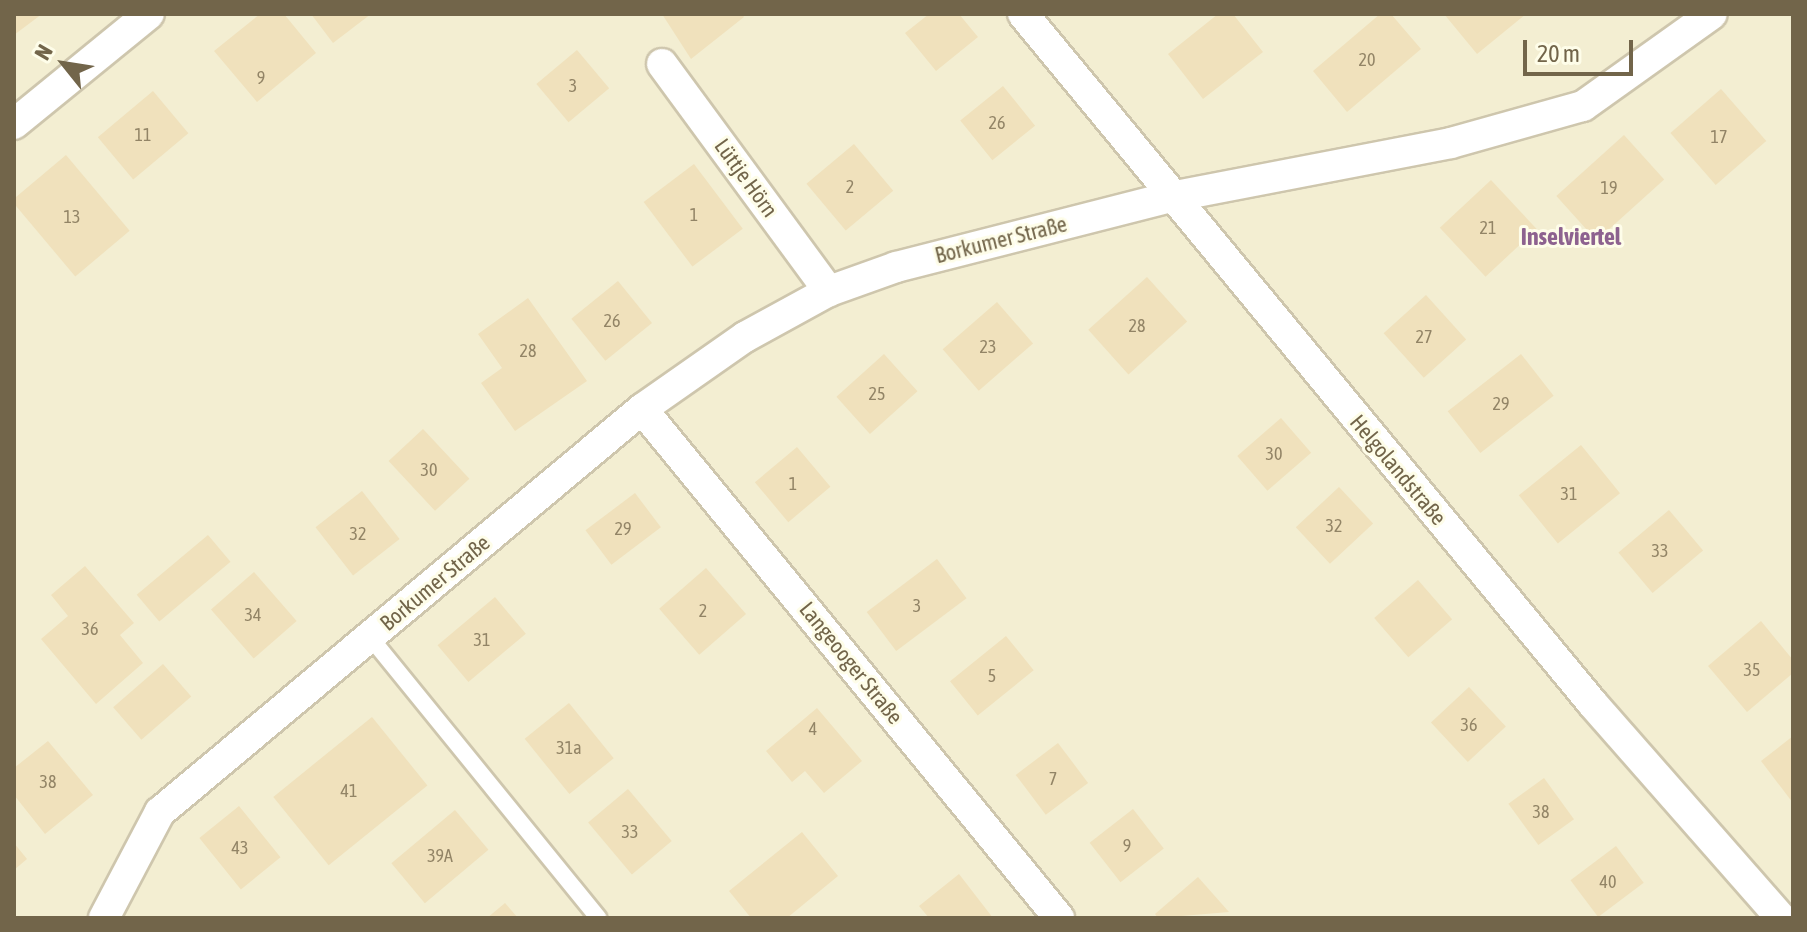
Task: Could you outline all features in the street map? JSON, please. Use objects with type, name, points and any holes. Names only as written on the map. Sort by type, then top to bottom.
[{"type":"street","points":[[14,124],[149,14]]},
{"type":"street","name":"Helgolandstraße","points":[[1023,14],[1171,197],[1781,918]]},
{"type":"street","name":"Borkumer Straße","points":[[104,918],[160,812],[642,409],[745,337],[829,291],[896,267],[1171,197],[1436,147],[1583,106],[1712,14]]},
{"type":"street","name":"Lüttje Hörn","points":[[662,64],[829,291]]},
{"type":"street","name":"Langeooger Straße","points":[[642,409],[1059,918]]},
{"type":"lane","name":"Borkumer Straße","points":[[370,637],[598,918]]},
{"type":"shaded area","points":[[14,14],[1793,14],[1793,918],[14,918]]},
{"type":"building","points":[[14,14],[42,14],[14,35]]},
{"type":"building","points":[[260,14],[284,14],[316,53],[257,102],[214,51]]},
{"type":"building","points":[[311,14],[371,14],[333,43]]},
{"type":"building","points":[[662,14],[742,14],[744,17],[691,59]]},
{"type":"building","points":[[929,14],[959,14],[978,37],[936,71],[905,33]]},
{"type":"building","points":[[1218,14],[1233,14],[1263,52],[1203,99],[1168,54]]},
{"type":"building","points":[[1380,14],[1391,14],[1421,49],[1347,112],[1313,71]]},
{"type":"building","points":[[1444,14],[1526,14],[1477,54]]},
{"type":"building","points":[[577,50],[609,88],[569,122],[536,84]]},
{"type":"building","points":[[1003,86],[1035,126],[992,160],[960,121]]},
{"type":"building","points":[[1721,89],[1766,141],[1716,185],[1670,133]]},
{"type":"building","points":[[153,91],[188,133],[133,179],[98,137]]},
{"type":"building","points":[[1624,135],[1664,180],[1597,240],[1556,196]]},
{"type":"building","points":[[854,144],[893,191],[846,231],[807,184]]},
{"type":"building","points":[[66,155],[130,231],[75,276],[14,203],[14,199]]},
{"type":"building","points":[[694,164],[743,229],[692,267],[644,202]]},
{"type":"building","points":[[1491,180],[1537,229],[1485,277],[1440,228]]},
{"type":"building","points":[[1147,277],[1187,322],[1128,374],[1088,330]]},
{"type":"building","points":[[618,281],[652,323],[605,361],[571,319]]},
{"type":"building","points":[[1426,295],[1466,340],[1424,378],[1384,333]]},
{"type":"building","points":[[528,298],[587,381],[515,431],[481,383],[502,368],[478,334]]},
{"type":"building","points":[[997,302],[1033,344],[979,391],[943,349]]},
{"type":"building","points":[[884,354],[917,391],[870,434],[836,397]]},
{"type":"building","points":[[1521,354],[1554,396],[1480,453],[1448,411]]},
{"type":"building","points":[[1281,418],[1311,453],[1267,491],[1237,456]]},
{"type":"building","points":[[423,429],[469,479],[435,511],[389,461]]},
{"type":"building","points":[[1581,445],[1620,493],[1558,544],[1519,495]]},
{"type":"building","points":[[797,447],[830,487],[788,522],[755,482]]},
{"type":"building","points":[[1339,487],[1373,524],[1330,564],[1296,527]]},
{"type":"building","points":[[362,491],[400,539],[353,575],[316,527]]},
{"type":"building","points":[[635,493],[661,527],[611,565],[585,530]]},
{"type":"building","points":[[1669,510],[1703,551],[1653,593],[1618,552]]},
{"type":"building","points":[[208,535],[230,562],[159,622],[137,595]]},
{"type":"building","points":[[937,559],[966,598],[896,651],[867,612]]},
{"type":"building","points":[[85,566],[134,623],[120,635],[143,663],[96,704],[41,639],[68,616],[51,595]]},
{"type":"building","points":[[706,568],[746,614],[699,655],[659,609]]},
{"type":"building","points":[[254,572],[297,621],[254,658],[211,609]]},
{"type":"building","points":[[1418,580],[1452,619],[1408,657],[1374,618]]},
{"type":"building","points":[[495,597],[526,634],[468,682],[438,645]]},
{"type":"building","points":[[1761,621],[1793,660],[1793,673],[1747,712],[1708,666]]},
{"type":"building","points":[[1006,636],[1034,670],[978,716],[950,681]]},
{"type":"building","points":[[163,664],[191,696],[141,740],[113,707]]},
{"type":"building","points":[[1469,687],[1506,726],[1468,762],[1431,722]]},
{"type":"building","points":[[569,703],[614,758],[569,794],[525,739]]},
{"type":"building","points":[[817,708],[862,761],[824,793],[805,771],[792,782],[766,751]]},
{"type":"building","points":[[372,717],[427,785],[329,865],[273,797]]},
{"type":"building","points":[[1793,736],[1793,803],[1761,761]]},
{"type":"building","points":[[48,741],[93,795],[45,834],[14,795],[14,768]]},
{"type":"building","points":[[1058,743],[1088,783],[1046,815],[1016,775]]},
{"type":"building","points":[[1544,778],[1574,819],[1538,845],[1508,804]]},
{"type":"building","points":[[628,789],[672,841],[632,875],[588,822]]},
{"type":"building","points":[[239,806],[281,857],[241,889],[199,838]]},
{"type":"building","points":[[1133,809],[1164,848],[1120,882],[1090,843]]},
{"type":"building","points":[[455,810],[488,850],[425,903],[391,863]]},
{"type":"building","points":[[802,832],[838,876],[787,918],[751,918],[729,891]]},
{"type":"building","points":[[14,843],[27,859],[14,870]]},
{"type":"building","points":[[1616,846],[1644,883],[1598,917],[1570,880]]},
{"type":"building","points":[[959,874],[993,918],[929,918],[919,906]]},
{"type":"building","points":[[1198,877],[1229,912],[1158,918],[1155,914]]},
{"type":"building","points":[[505,903],[518,918],[487,918]]},
{"type":"district","name":"Inselviertel","points":[[1571,237]]}]
